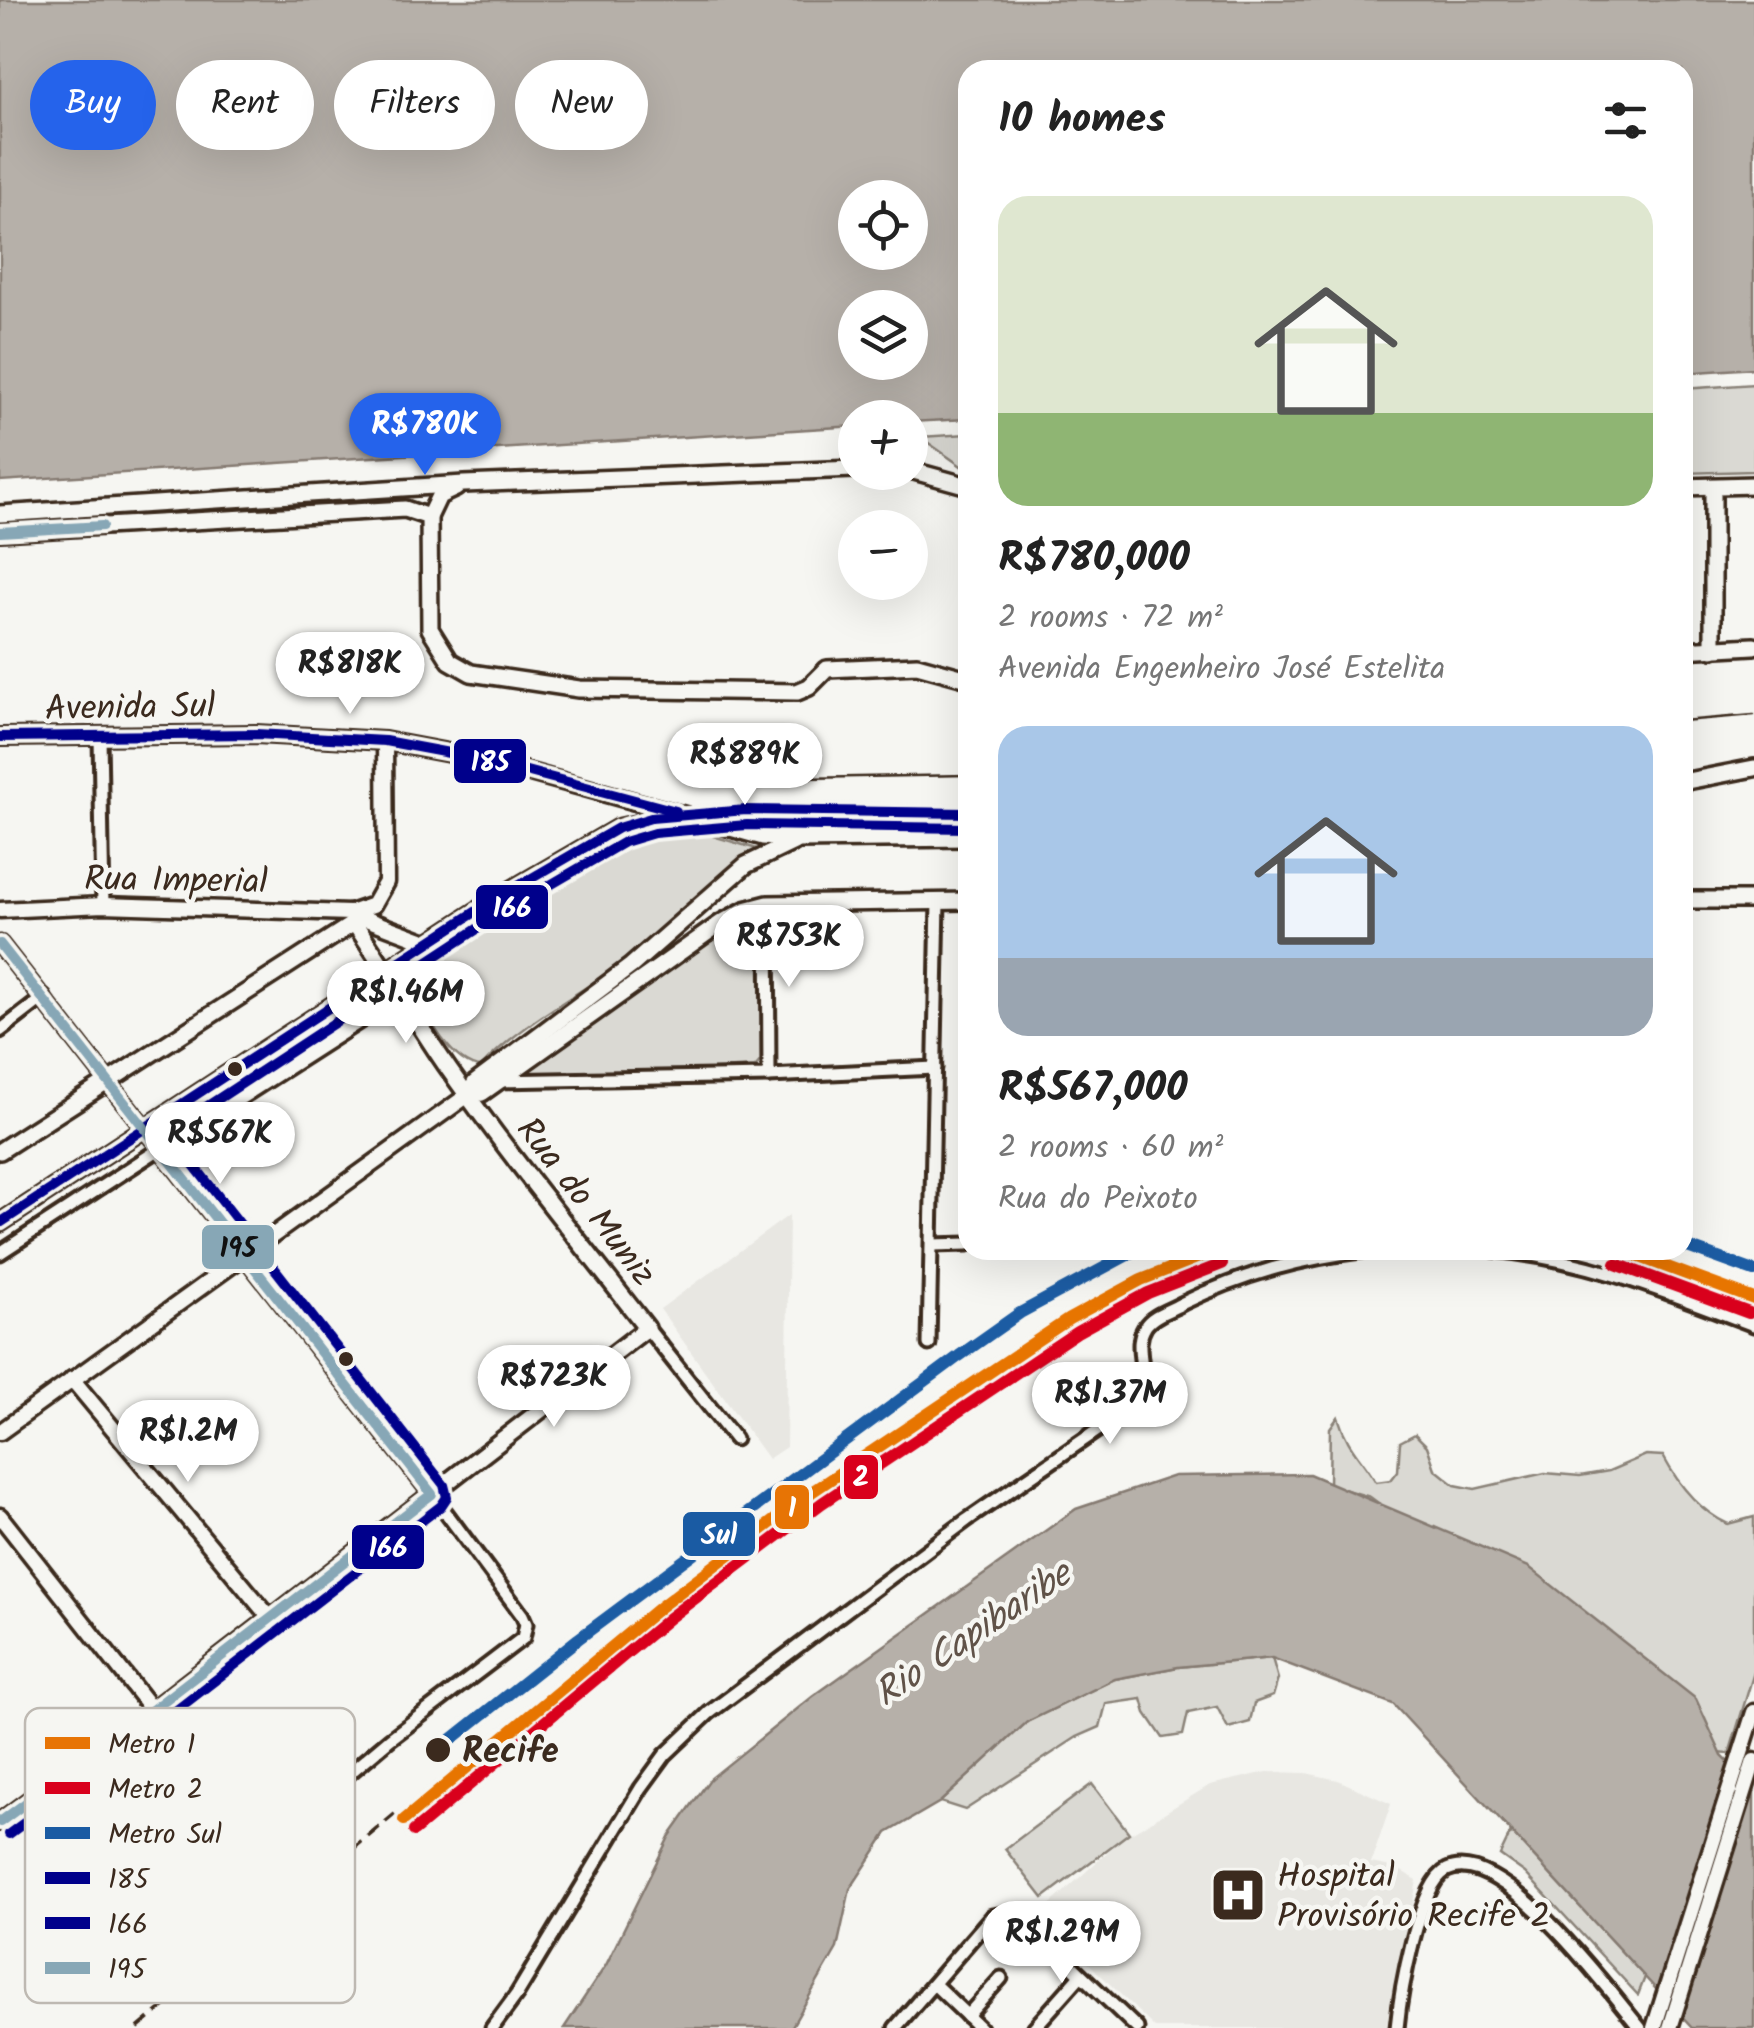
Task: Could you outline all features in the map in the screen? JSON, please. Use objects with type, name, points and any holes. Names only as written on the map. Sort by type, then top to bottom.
[{"type":"main road","points":[[1,514],[464,484],[838,470]]},
{"type":"main road","points":[[928,475],[958,483]]},
{"type":"main road","points":[[464,484],[439,496],[428,517],[430,629],[450,661],[471,673],[579,689],[798,692],[827,669],[917,664],[958,676]]},
{"type":"main road","points":[[1693,487],[1754,485]]},
{"type":"main road","points":[[1712,649],[1713,487]]},
{"type":"main road","points":[[0,532],[405,509],[428,517]]},
{"type":"main road","points":[[1693,650],[1754,646]]},
{"type":"main road","name":"Avenida Sul","points":[[0,736],[256,734],[384,741],[480,759],[763,837],[958,838]]},
{"type":"main road","points":[[1693,780],[1754,768]]},
{"type":"main road","points":[[0,1223],[489,903],[618,828],[651,818],[686,814]]},
{"type":"main road","points":[[490,1124],[488,1108],[493,1080],[746,865],[798,840]]},
{"type":"main road","points":[[1693,900],[1754,900]]},
{"type":"main road","points":[[468,1095],[475,1083],[493,1080],[721,923],[746,910],[768,904],[958,901]]},
{"type":"main road","points":[[0,1151],[110,1082],[352,918],[388,970],[399,995]]},
{"type":"main road","name":"Rua do Muniz","points":[[399,995],[468,1095],[647,1328]]},
{"type":"main road","points":[[155,1708],[647,1328]]},
{"type":"main road","points":[[0,1822],[25,1804]]},
{"type":"street","points":[[100,737],[103,905]]},
{"type":"street","points":[[352,918],[374,905],[386,882],[384,741]]},
{"type":"street","points":[[929,1344],[938,901]]},
{"type":"street","points":[[768,904],[769,1076]]},
{"type":"street","name":"Rua Imperial","points":[[0,910],[103,905],[352,918],[430,943]]},
{"type":"street","points":[[0,944],[432,1494],[522,1615],[526,1631],[512,1647],[355,1769]]},
{"type":"street","points":[[0,1253],[399,995]]},
{"type":"street","points":[[0,1031],[44,997]]},
{"type":"street","points":[[493,1080],[769,1076],[936,1068]]},
{"type":"street","points":[[0,1432],[468,1095]]},
{"type":"street","points":[[932,1245],[958,1244]]},
{"type":"street","points":[[492,2028],[665,1754],[709,1713],[967,1520],[1130,1408],[1142,1388],[1140,1337],[1152,1319],[1250,1273],[1300,1260]]},
{"type":"street","points":[[1566,1260],[1754,1325]]},
{"type":"street","name":"Rua do Muniz","points":[[647,1328],[735,1439]]},
{"type":"street","points":[[72,1379],[270,1618]]},
{"type":"street","points":[[0,1516],[150,1708]]},
{"type":"street","points":[[1654,2028],[1754,1712]]},
{"type":"street","points":[[1670,2028],[1754,1761]]},
{"type":"street","points":[[1397,2028],[1400,1993],[1422,1911],[1441,1875],[1459,1867],[1484,1870],[1543,1914],[1640,2028]]},
{"type":"street","points":[[895,2028],[992,1916],[999,1913],[1020,1917],[1138,2028]]},
{"type":"street","points":[[1034,2028],[1081,1975]]},
{"type":"street","points":[[934,1984],[974,2024],[1001,1978]]},
{"type":"shaded area","points":[[1754,384],[1754,471],[1693,473],[1693,388]]},
{"type":"shaded area","points":[[958,435],[958,464],[928,443],[928,436]]},
{"type":"shaded area","points":[[679,826],[757,849],[648,945],[519,1033],[481,1067],[457,1056],[436,1030],[405,975],[570,866],[642,835]]},
{"type":"shaded area","points":[[750,923],[758,927],[763,939],[763,1050],[755,1067],[532,1079],[525,1073],[726,929]]},
{"type":"shaded area","points":[[789,1215],[786,1447],[768,1459],[660,1309]]},
{"type":"shaded area","points":[[1338,1417],[1350,1444],[1376,1482],[1391,1480],[1398,1471],[1400,1442],[1415,1434],[1427,1446],[1435,1469],[1455,1485],[1475,1489],[1545,1473],[1580,1476],[1609,1471],[1646,1455],[1663,1456],[1690,1495],[1717,1518],[1728,1524],[1754,1517],[1754,1672],[1729,1754],[1717,1753],[1370,1497],[1329,1485],[1330,1428]]},
{"type":"shaded area","points":[[1272,1658],[1278,1679],[1273,1696],[1254,1703],[1250,1722],[1228,1728],[1217,1707],[1188,1713],[1183,1735],[1163,1738],[1146,1713],[1142,1699],[1106,1704],[1100,1727],[1077,1737],[965,1810],[940,1802],[1027,1722],[1115,1679],[1178,1667]]},
{"type":"shaded area","name":"Hospital Provisório Recife 2","points":[[1267,1772],[1306,1773],[1338,1780],[1391,1804],[1371,1863],[1396,1868],[1417,1880],[1391,2028],[1155,2028],[1074,1949],[1044,1910],[1123,1838],[1210,1785]]},
{"type":"shaded area","points":[[1092,1784],[1129,1833],[1043,1898],[1005,1849]]},
{"type":"shaded area","points":[[1511,1832],[1645,1977],[1638,1995],[1525,1873],[1500,1855]]},
{"type":"water","points":[[0,0],[1754,0],[1754,368],[1693,372],[1693,60],[958,60],[958,419],[928,421],[928,400],[838,400],[838,427],[0,481]]},
{"type":"water","name":"Rio Capibaribe","points":[[1309,1474],[1529,1567],[1696,1699],[1722,1756],[1754,1788],[1754,2028],[1692,2028],[1393,1704],[1272,1658],[1178,1667],[1115,1679],[1027,1722],[940,1802],[887,1833],[850,1889],[837,1948],[791,2028],[564,2028],[606,1965],[669,1837],[710,1779],[812,1697],[1076,1509],[1174,1476]]},
{"type":"tram line","points":[[1693,720],[1754,715]]},
{"type":"tram line","points":[[703,769],[802,778],[958,775]]},
{"type":"railway","points":[[355,1847],[395,1814]]},
{"type":"railway","points":[[138,2028],[168,2003]]},
{"type":"metro line","name":"Sul","points":[[1693,1249],[1754,1271]]},
{"type":"metro line","name":"Sul","points":[[437,1751],[578,1639],[959,1356],[1020,1313],[1118,1260]]},
{"type":"metro line","name":"1","points":[[404,1820],[660,1607],[813,1491],[1069,1319],[1141,1280],[1192,1260]]},
{"type":"metro line","name":"1","points":[[1648,1260],[1754,1299]]},
{"type":"metro line","name":"2","points":[[414,1831],[669,1618],[822,1503],[1077,1332],[1148,1293],[1222,1264]]},
{"type":"metro line","name":"2","points":[[1616,1264],[1749,1313]]},
{"type":"transit line","name":"195","points":[[0,532],[102,526]]},
{"type":"transit line","name":"185","points":[[0,737],[256,734],[385,741],[481,759],[676,811]]},
{"type":"transit line","name":"185","points":[[0,1223],[489,903],[618,828],[651,818],[746,810],[958,813]]},
{"type":"transit line","name":"166","points":[[179,1708],[441,1506],[447,1497],[444,1485],[168,1132],[497,916],[624,842],[654,833],[747,825],[958,828]]},
{"type":"transit line","name":"195","points":[[0,944],[432,1494],[155,1708]]},
{"type":"transit line","name":"195","points":[[0,1822],[25,1804]]},
{"type":"transit line","name":"166","points":[[9,1834],[25,1822]]},
{"type":"place","name":"Recife","points":[[438,1750]]},
{"type":"place","name":"Hospital Provisório Recife 2","points":[[1238,1895]]}]
